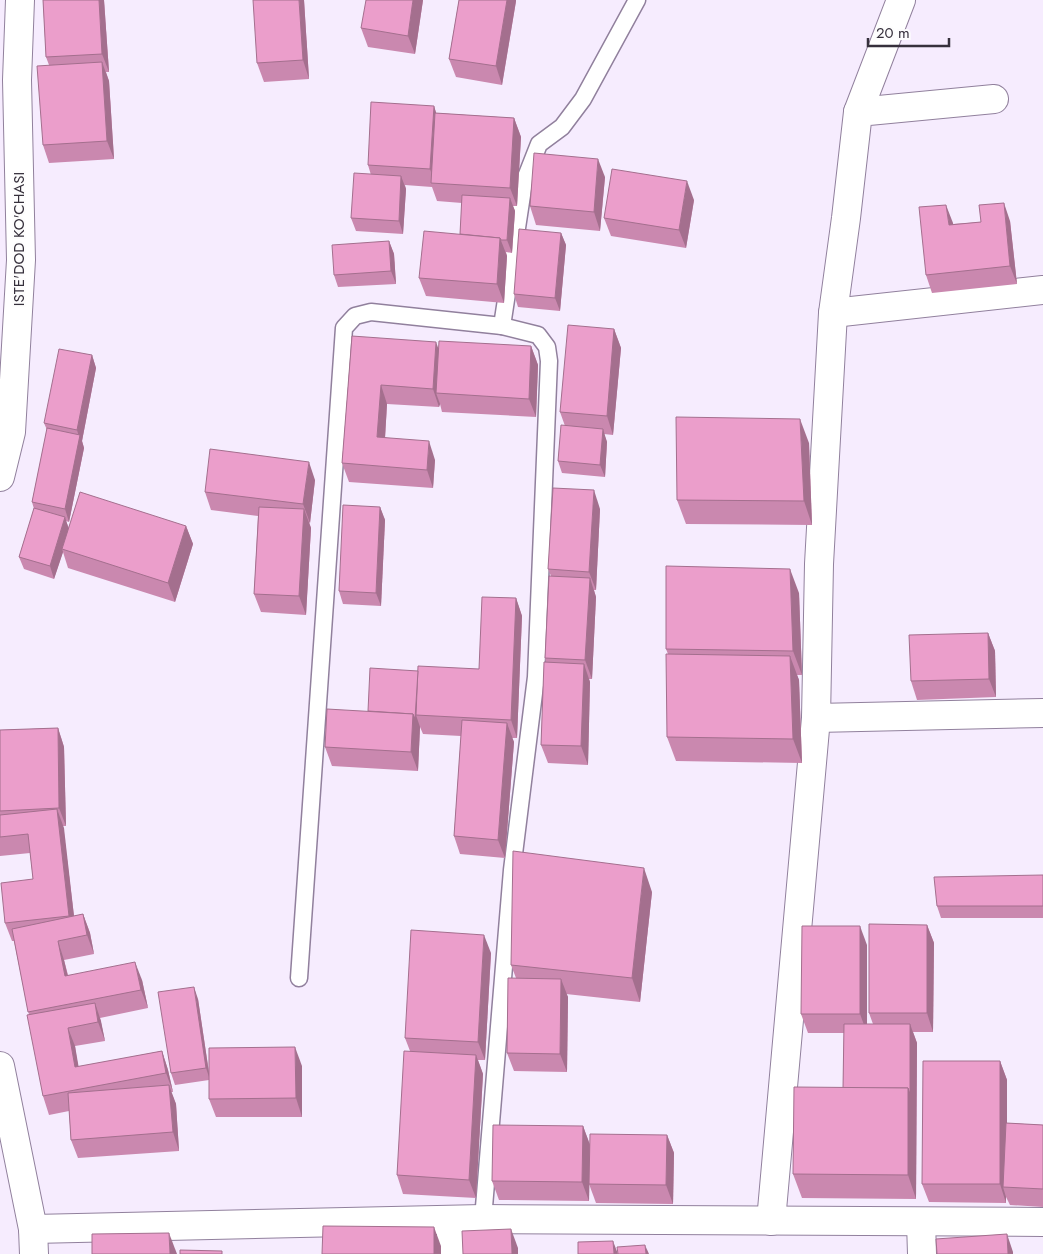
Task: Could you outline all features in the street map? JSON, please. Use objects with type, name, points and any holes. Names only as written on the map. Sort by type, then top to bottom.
[{"type":"street","name":"ISTE'DOD KO'CHASI","points":[[0,477],[11,432],[21,260],[18,80],[20,0]]},
{"type":"street","points":[[771,1221],[816,718],[819,564],[833,313],[858,112],[901,0]]},
{"type":"street","points":[[858,112],[994,100]]},
{"type":"street","points":[[833,313],[1043,290]]},
{"type":"street","points":[[816,718],[1043,713]]},
{"type":"street","points":[[0,1066],[33,1241],[483,1219],[1043,1222]]},
{"type":"street","points":[[451,1220],[451,1254]]},
{"type":"street","points":[[921,1222],[922,1254]]},
{"type":"lane","points":[[502,326],[524,182],[539,144],[562,127],[582,99],[637,0]]},
{"type":"lane","points":[[299,978],[344,328],[355,316],[371,312],[502,326],[538,335],[547,347],[549,361],[536,677],[512,870],[483,1219]]},
{"type":"building","points":[[43,0],[99,0],[102,54],[46,57]]},
{"type":"building","points":[[253,0],[299,0],[303,60],[257,63]]},
{"type":"building","points":[[366,0],[413,0],[408,36],[361,28]]},
{"type":"building","points":[[459,0],[507,0],[496,66],[449,59]]},
{"type":"building","points":[[102,62],[107,141],[43,145],[37,66]]},
{"type":"building","points":[[371,102],[434,106],[430,169],[368,165]]},
{"type":"building","points":[[435,113],[514,118],[510,188],[431,183]]},
{"type":"building","points":[[534,153],[598,159],[594,212],[530,206]]},
{"type":"building","points":[[612,169],[687,181],[679,230],[604,218]]},
{"type":"building","points":[[354,173],[401,176],[399,221],[351,218]]},
{"type":"building","points":[[462,195],[510,198],[507,240],[460,234]]},
{"type":"building","points":[[1004,203],[1010,266],[926,275],[919,207],[946,205],[949,225],[981,222],[979,205]]},
{"type":"building","points":[[519,229],[561,233],[555,298],[514,294]]},
{"type":"building","points":[[424,231],[500,238],[497,284],[419,278]]},
{"type":"building","points":[[389,241],[391,271],[334,275],[332,245]]},
{"type":"building","points":[[568,325],[614,329],[607,416],[560,412]]},
{"type":"building","points":[[352,336],[436,342],[433,389],[381,385],[377,437],[429,441],[427,470],[342,463]]},
{"type":"building","points":[[439,341],[531,346],[529,399],[436,393]]},
{"type":"building","points":[[59,349],[92,355],[77,430],[44,423]]},
{"type":"building","points":[[676,417],[800,419],[804,501],[677,500]]},
{"type":"building","points":[[561,425],[603,429],[600,465],[558,461]]},
{"type":"building","points":[[47,428],[80,435],[65,509],[32,502]]},
{"type":"building","points":[[210,449],[309,462],[303,504],[205,492]]},
{"type":"building","points":[[553,488],[594,490],[589,572],[548,569]]},
{"type":"building","points":[[80,492],[186,526],[168,583],[62,549]]},
{"type":"building","points":[[343,505],[380,507],[376,593],[339,591]]},
{"type":"building","points":[[259,507],[304,509],[299,596],[254,594]]},
{"type":"building","points":[[34,508],[65,517],[50,566],[19,557]]},
{"type":"building","points":[[666,566],[790,569],[793,651],[666,649]]},
{"type":"building","points":[[549,576],[590,578],[585,660],[545,658]]},
{"type":"building","points":[[482,597],[516,598],[511,720],[416,715],[418,666],[479,669]]},
{"type":"building","points":[[988,633],[989,679],[911,681],[909,635]]},
{"type":"building","points":[[666,654],[790,656],[793,739],[667,737]]},
{"type":"building","points":[[544,662],[584,664],[581,746],[541,745]]},
{"type":"building","points":[[370,668],[418,671],[415,719],[413,714],[368,711]]},
{"type":"building","points":[[327,709],[413,714],[411,752],[325,747]]},
{"type":"building","points":[[462,720],[507,723],[498,840],[454,836]]},
{"type":"building","points":[[58,728],[59,808],[0,811],[0,730]]},
{"type":"building","points":[[57,809],[69,916],[5,923],[1,883],[33,879],[28,834],[0,837],[0,815]]},
{"type":"building","points":[[513,851],[644,868],[632,978],[511,965]]},
{"type":"building","points":[[1043,875],[1043,906],[937,906],[934,877]]},
{"type":"building","points":[[83,914],[87,935],[58,941],[65,976],[135,962],[141,990],[28,1012],[12,929]]},
{"type":"building","points":[[869,924],[927,925],[927,1013],[869,1013]]},
{"type":"building","points":[[802,926],[860,926],[860,1014],[801,1014]]},
{"type":"building","points":[[411,930],[484,935],[478,1042],[405,1038]]},
{"type":"building","points":[[508,978],[561,979],[560,1054],[507,1053]]},
{"type":"building","points":[[194,987],[206,1068],[171,1073],[158,992]]},
{"type":"building","points":[[95,1003],[98,1022],[68,1028],[75,1067],[162,1051],[166,1073],[43,1096],[27,1015]]},
{"type":"building","points":[[844,1024],[910,1024],[910,1094],[908,1088],[843,1088]]},
{"type":"building","points":[[295,1047],[296,1098],[209,1099],[209,1048]]},
{"type":"building","points":[[404,1051],[476,1055],[469,1180],[397,1175]]},
{"type":"building","points":[[923,1061],[1000,1061],[1000,1184],[922,1184]]},
{"type":"building","points":[[169,1085],[173,1132],[71,1140],[68,1093]]},
{"type":"building","points":[[794,1087],[908,1088],[908,1175],[793,1174]]},
{"type":"building","points":[[1006,1123],[1043,1125],[1043,1189],[1003,1187]]},
{"type":"building","points":[[493,1125],[583,1126],[582,1182],[492,1181]]},
{"type":"building","points":[[590,1134],[667,1135],[666,1185],[589,1184]]},
{"type":"building","points":[[323,1226],[434,1227],[434,1254],[322,1254]]},
{"type":"building","points":[[511,1229],[512,1254],[463,1254],[462,1231]]},
{"type":"building","points":[[169,1233],[170,1254],[92,1254],[92,1234]]},
{"type":"building","points":[[1007,1234],[1008,1254],[937,1254],[936,1239]]},
{"type":"building","points":[[613,1241],[614,1254],[578,1254],[578,1242]]},
{"type":"building","points":[[645,1245],[646,1254],[618,1254],[617,1247]]},
{"type":"building","points":[[180,1250],[222,1251],[222,1254],[180,1254]]}]
